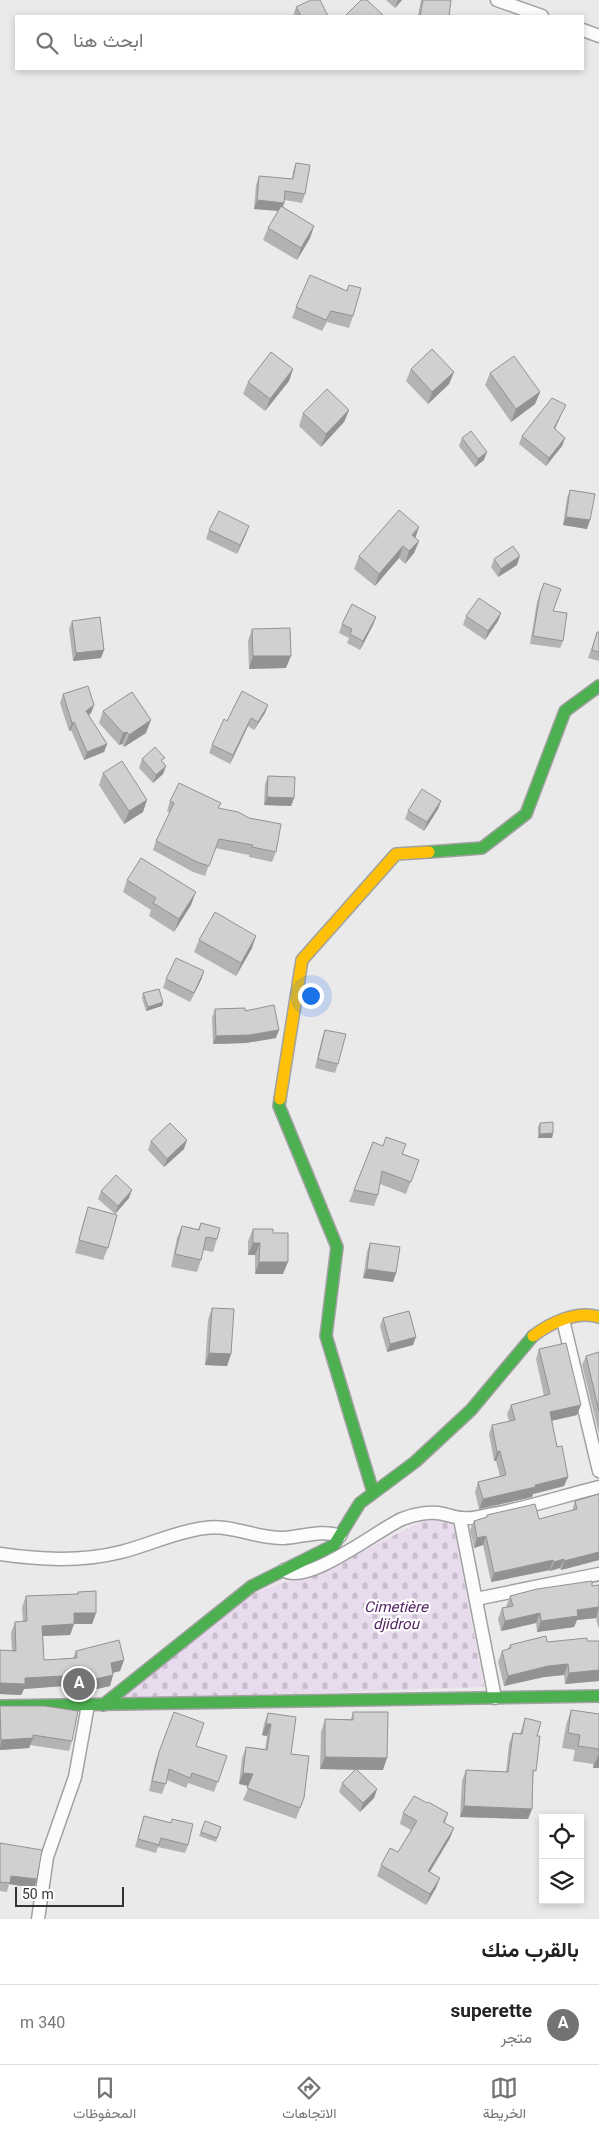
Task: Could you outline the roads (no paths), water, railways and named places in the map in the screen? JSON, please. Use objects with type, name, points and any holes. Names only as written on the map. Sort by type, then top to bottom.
[{"type":"street","points":[[496,0],[539,15]]},
{"type":"street","points":[[584,30],[599,36]]},
{"type":"street","points":[[372,1492],[326,1336],[337,1248],[279,1106],[302,960],[396,854],[482,848],[526,814],[566,711],[599,686]]},
{"type":"street","points":[[103,1705],[252,1586],[334,1544],[360,1503],[372,1492],[415,1462],[471,1410],[529,1339],[546,1326],[563,1320],[593,1314],[599,1317]]},
{"type":"street","points":[[563,1320],[599,1472]]},
{"type":"street","points":[[284,1570],[290,1574],[320,1566],[404,1518],[424,1513],[441,1513],[460,1519],[490,1515],[599,1487]]},
{"type":"street","points":[[460,1519],[495,1698]]},
{"type":"street","points":[[0,1554],[56,1559],[101,1556],[194,1530],[214,1527],[228,1527],[268,1537],[283,1538],[332,1532],[340,1536]]},
{"type":"street","points":[[476,1599],[599,1574]]},
{"type":"street","points":[[0,1706],[599,1696]]},
{"type":"street","points":[[38,1919],[47,1857],[75,1777],[88,1705]]},
{"type":"place","name":"superette","points":[[79,1684]]},
{"type":"park label","name":"Cimetière djidrou","points":[[396,1616]]}]
